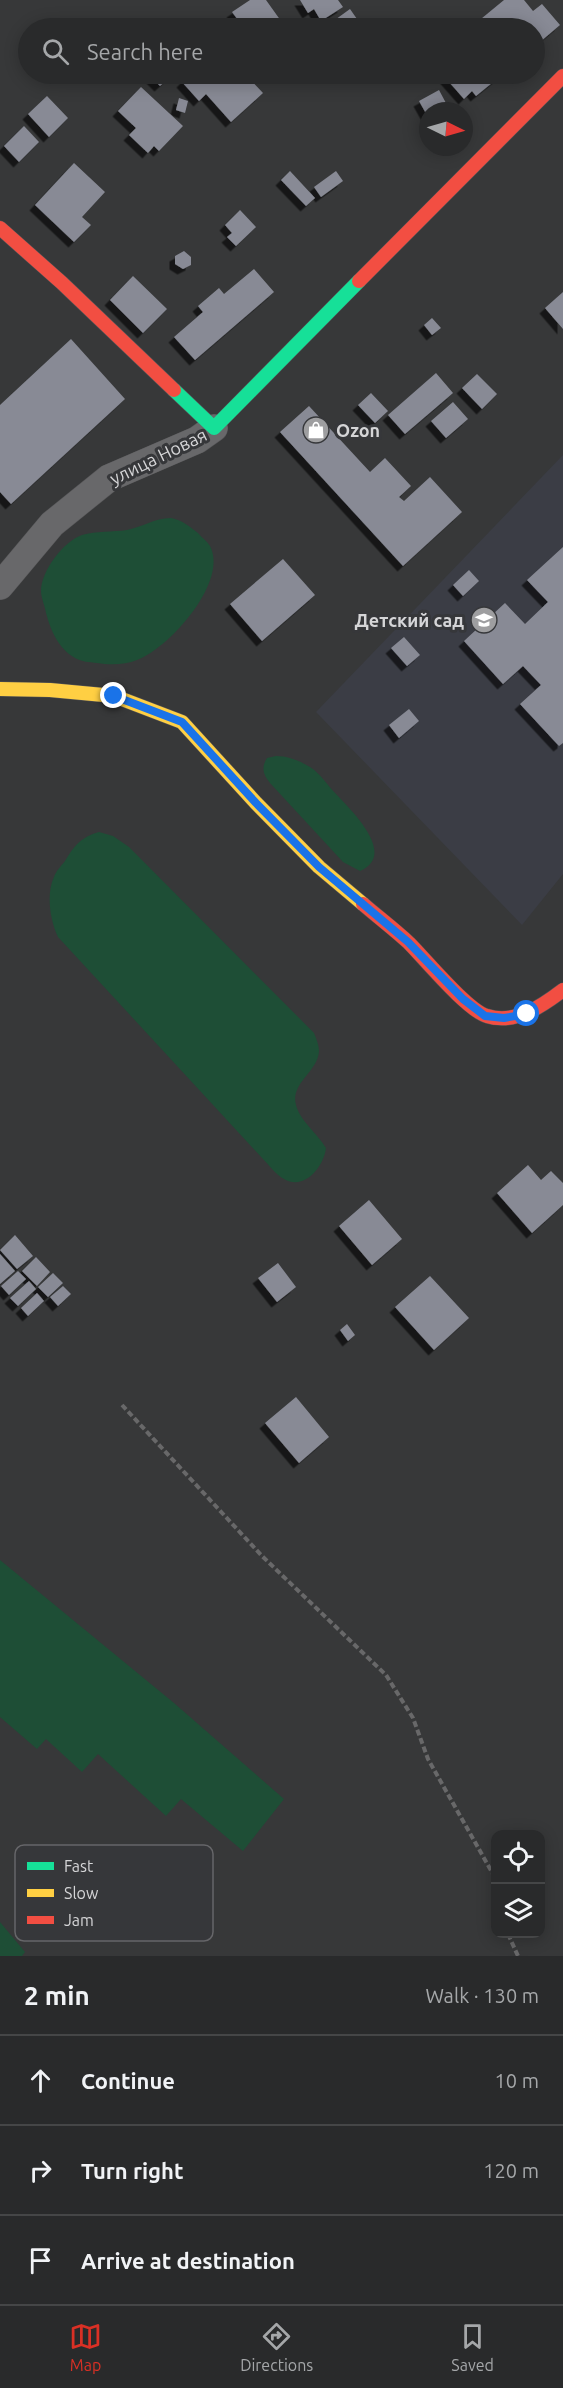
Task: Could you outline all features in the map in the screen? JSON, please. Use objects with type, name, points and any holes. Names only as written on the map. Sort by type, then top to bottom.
[{"type":"street","points":[[0,228],[62,283],[214,428],[563,76]]},
{"type":"street","name":"улица Новая","points":[[0,586],[52,524],[109,478],[197,440],[214,428]]},
{"type":"street","points":[[0,689],[50,690],[114,696],[182,722],[256,803],[319,867],[408,942],[463,999],[485,1016],[504,1018],[527,1014],[563,990]]},
{"type":"path","points":[[122,1405],[262,1556],[387,1675],[413,1718],[428,1760],[493,1874],[495,1884]]},
{"type":"path","points":[[510,1938],[518,1956]]},
{"type":"shaded area","name":"Детский сад","points":[[563,455],[563,874],[522,925],[316,712]]},
{"type":"green space","points":[[171,518],[182,522],[198,533],[210,546],[214,561],[211,577],[192,612],[164,643],[132,662],[112,664],[88,662],[69,654],[53,633],[41,594],[42,583],[49,566],[61,550],[82,535],[127,530],[159,519]]},
{"type":"green space","points":[[276,756],[294,759],[321,776],[368,832],[374,854],[370,864],[360,871],[343,862],[270,783],[263,768],[267,758]]},
{"type":"green space","points":[[99,832],[113,836],[129,847],[314,1033],[319,1049],[317,1058],[300,1084],[295,1097],[301,1116],[326,1148],[322,1162],[306,1179],[292,1182],[275,1172],[58,937],[50,907],[50,891],[54,877],[79,843]]},
{"type":"green space","points":[[0,1560],[174,1703],[284,1799],[243,1851],[181,1799],[166,1816],[98,1754],[82,1772],[46,1739],[37,1749],[0,1717]]},
{"type":"green space","points":[[0,1922],[25,1952],[22,1956],[0,1956]]},
{"type":"building","points":[[250,0],[266,0],[279,18],[236,18],[232,12]]},
{"type":"building","points":[[300,0],[338,0],[343,7],[326,18],[319,18],[314,9],[308,13]]},
{"type":"building","points":[[504,0],[524,0],[533,11],[542,4],[560,25],[545,38],[545,18],[482,18]]},
{"type":"building","points":[[350,9],[356,18],[338,18]]},
{"type":"building","points":[[184,84],[254,84],[263,93],[231,122],[206,94],[199,101]]},
{"type":"building","points":[[451,84],[491,84],[476,96],[472,91],[464,99]]},
{"type":"building","points":[[141,87],[183,126],[159,151],[154,146],[148,153],[129,135],[136,128],[118,111]]},
{"type":"building","points":[[439,90],[445,102],[420,102]]},
{"type":"building","points":[[47,96],[68,118],[49,137],[28,114]]},
{"type":"building","points":[[179,98],[188,101],[185,113],[176,110]]},
{"type":"building","points":[[24,126],[39,142],[19,162],[4,146]]},
{"type":"building","points":[[74,163],[105,192],[82,217],[91,225],[74,242],[35,205]]},
{"type":"building","points":[[290,171],[315,198],[306,206],[281,180]]},
{"type":"building","points":[[336,171],[343,181],[321,197],[314,187]]},
{"type":"building","points":[[240,210],[256,227],[236,246],[227,237],[232,233],[225,225]]},
{"type":"building","points":[[184,251],[191,257],[191,265],[183,269],[175,264],[175,256]]},
{"type":"building","points":[[254,269],[274,292],[195,360],[174,337],[203,312],[198,306],[219,288],[224,294]]},
{"type":"building","points":[[133,276],[167,309],[143,333],[110,300]]},
{"type":"building","points":[[563,292],[563,329],[545,308]]},
{"type":"building","points":[[432,318],[441,328],[432,335],[424,325]]},
{"type":"building","points":[[71,339],[125,399],[11,504],[0,492],[0,405]]},
{"type":"building","points":[[436,373],[453,393],[405,434],[388,415]]},
{"type":"building","points":[[477,374],[497,394],[482,409],[462,388]]},
{"type":"building","points":[[371,393],[388,411],[375,423],[358,405]]},
{"type":"building","points":[[453,402],[468,419],[446,438],[431,421]]},
{"type":"building","points":[[309,406],[370,472],[385,458],[411,486],[399,497],[404,501],[430,477],[462,512],[403,566],[280,432]]},
{"type":"building","points":[[563,547],[563,743],[559,746],[520,704],[541,685],[523,666],[503,684],[464,641],[505,603],[525,624],[548,602],[527,580]]},
{"type":"building","points":[[283,559],[315,595],[262,641],[230,604]]},
{"type":"building","points":[[469,570],[479,581],[463,596],[453,585]]},
{"type":"building","points":[[404,637],[420,655],[407,666],[391,648]]},
{"type":"building","points":[[409,709],[419,721],[399,738],[389,725]]},
{"type":"building","points":[[528,1165],[541,1180],[551,1171],[563,1183],[563,1205],[532,1233],[497,1193]]},
{"type":"building","points":[[369,1200],[402,1239],[372,1265],[339,1226]]},
{"type":"building","points":[[15,1235],[33,1256],[17,1269],[0,1250]]},
{"type":"building","points":[[0,1254],[15,1271],[0,1284]]},
{"type":"building","points":[[36,1257],[50,1272],[37,1286],[22,1271]]},
{"type":"building","points":[[278,1263],[296,1287],[277,1302],[258,1278]]},
{"type":"building","points":[[18,1271],[26,1279],[9,1295],[1,1286]]},
{"type":"building","points":[[53,1273],[63,1283],[48,1297],[38,1287]]},
{"type":"building","points":[[430,1276],[469,1318],[434,1350],[395,1307]]},
{"type":"building","points":[[29,1281],[36,1289],[18,1306],[10,1298]]},
{"type":"building","points":[[63,1286],[71,1294],[58,1306],[50,1297]]},
{"type":"building","points":[[37,1293],[44,1301],[28,1316],[21,1308]]},
{"type":"building","points":[[347,1324],[355,1335],[348,1341],[340,1330]]},
{"type":"building","points":[[296,1397],[329,1437],[299,1463],[265,1423]]},
{"type":"traffic: fast","points":[[174,390],[214,428],[359,281]]},
{"type":"traffic: slow","points":[[0,689],[50,690],[114,696],[182,722],[256,803],[319,867],[363,904]]},
{"type":"traffic: jam","points":[[359,281],[563,76]]},
{"type":"traffic: jam","points":[[0,228],[62,283],[174,390]]},
{"type":"traffic: jam","points":[[363,904],[409,943],[469,1005],[487,1016],[497,1018],[518,1016],[537,1008],[563,990]]},
{"type":"place","name":"Ozon","points":[[316,430]]},
{"type":"place","name":"Детский сад","points":[[484,620]]},
{"type":"route","points":[[114,696],[182,722],[256,803],[319,867],[408,942],[463,999],[485,1016],[504,1018],[527,1014]]}]
